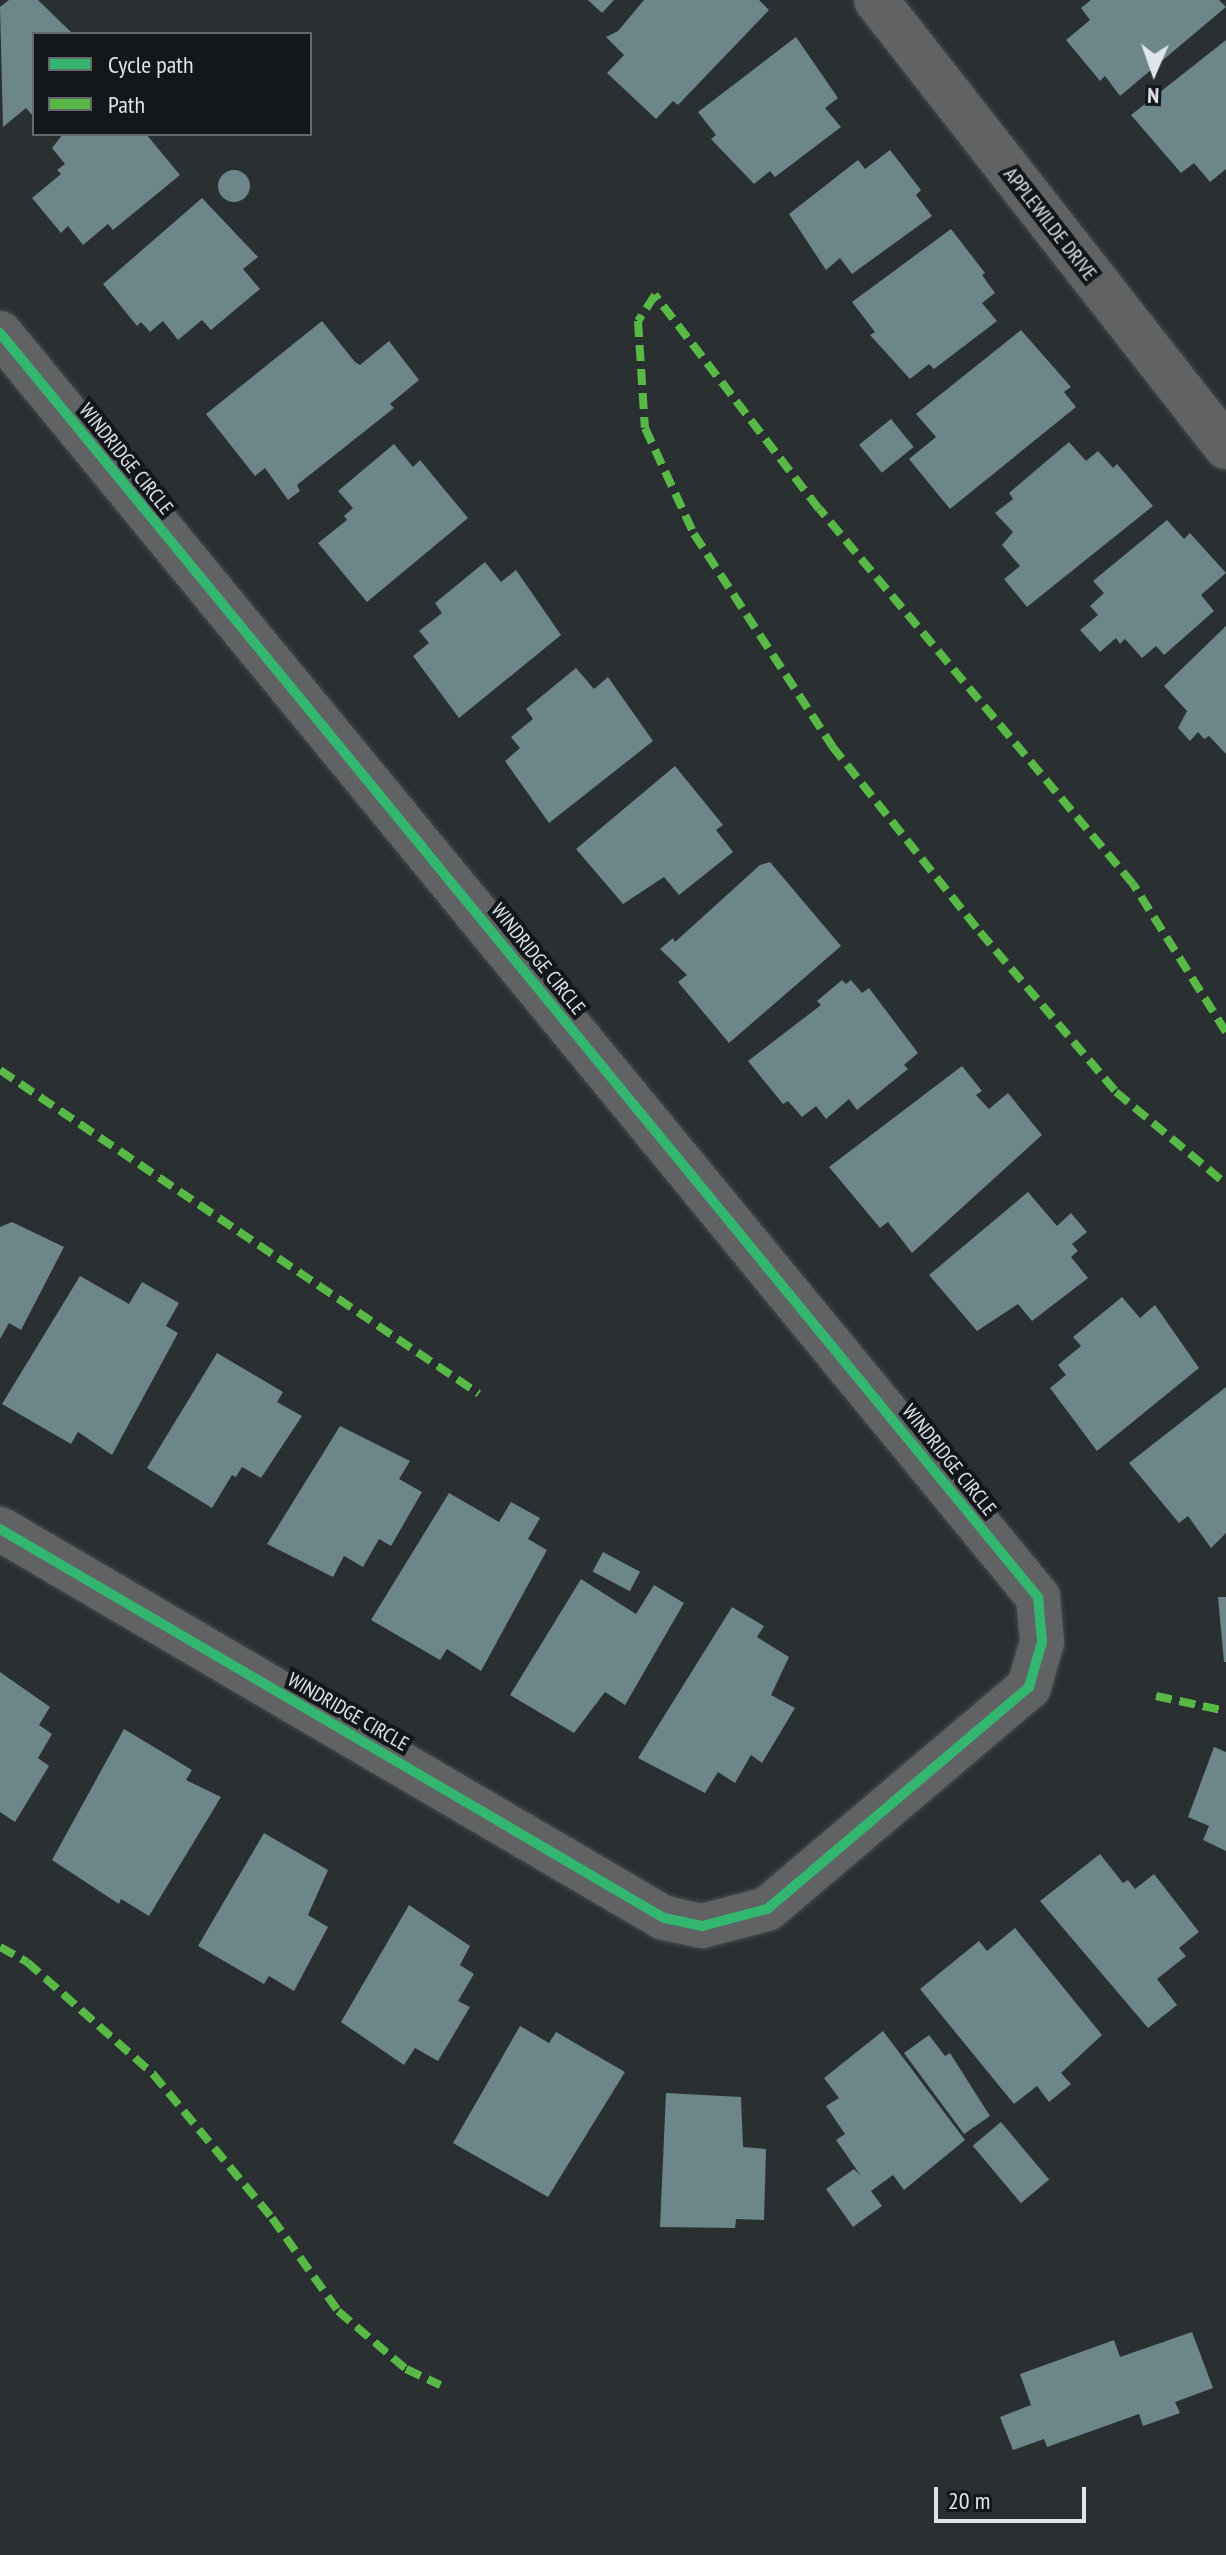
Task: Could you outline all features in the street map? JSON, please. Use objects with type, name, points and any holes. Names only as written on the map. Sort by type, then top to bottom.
[{"type":"street","name":"APPLEWILDE DRIVE","points":[[876,0],[1226,447]]},
{"type":"street","name":"WINDRIDGE CIRCLE","points":[[0,333],[1038,1597],[1042,1642],[1029,1687],[767,1909],[702,1926],[664,1918],[0,1529]]},
{"type":"building","points":[[9,0],[38,0],[71,32],[32,32],[32,115],[26,108],[3,127],[0,7]]},
{"type":"building","points":[[588,0],[614,0],[602,13]]},
{"type":"building","points":[[644,0],[759,0],[769,10],[678,105],[673,101],[656,119],[607,73],[624,55],[606,37],[618,31]]},
{"type":"building","points":[[1091,0],[1219,0],[1226,7],[1120,96],[1105,76],[1100,81],[1066,40],[1090,20],[1081,8]]},
{"type":"building","points":[[796,37],[838,98],[825,108],[841,127],[775,177],[770,171],[754,184],[711,139],[716,135],[698,112]]},
{"type":"building","points":[[1226,40],[1226,169],[1210,182],[1194,163],[1181,173],[1131,115]]},
{"type":"building","points":[[61,136],[148,136],[180,175],[113,230],[108,224],[83,245],[68,226],[61,233],[32,198],[61,174],[57,170],[65,164],[52,148]]},
{"type":"building","points":[[890,150],[921,190],[916,195],[932,216],[852,274],[840,258],[826,270],[789,214],[858,160],[865,169]]},
{"type":"building","points":[[234,170],[245,175],[250,186],[245,197],[234,202],[223,197],[218,186],[223,175]]},
{"type":"building","points":[[202,198],[258,257],[243,269],[260,289],[211,330],[202,320],[178,340],[163,321],[150,332],[141,322],[137,326],[103,284]]},
{"type":"building","points":[[951,229],[985,273],[982,275],[995,293],[982,303],[997,321],[934,369],[929,364],[910,379],[870,335],[875,332],[852,302]]},
{"type":"building","points":[[322,321],[355,362],[360,365],[389,341],[419,380],[390,404],[394,408],[297,485],[300,491],[288,500],[265,468],[255,476],[206,414]]},
{"type":"building","points":[[1021,330],[1071,387],[1064,392],[1076,407],[950,509],[909,459],[936,437],[916,414]]},
{"type":"building","points":[[891,419],[914,447],[882,473],[859,445]]},
{"type":"building","points":[[1069,442],[1086,461],[1098,451],[1113,468],[1117,464],[1153,506],[1027,607],[1004,579],[1020,566],[1002,545],[1013,532],[995,513],[1013,499],[1009,493]]},
{"type":"building","points":[[394,444],[413,467],[420,460],[468,518],[367,602],[318,543],[347,520],[344,516],[353,508],[338,491]]},
{"type":"building","points":[[1167,520],[1184,539],[1190,533],[1226,573],[1201,595],[1214,611],[1164,655],[1156,646],[1142,658],[1125,639],[1120,644],[1116,638],[1100,652],[1080,630],[1098,615],[1090,606],[1104,593],[1093,581]]},
{"type":"building","points":[[485,562],[501,582],[516,570],[561,635],[459,718],[413,656],[429,643],[419,631],[442,613],[435,603]]},
{"type":"building","points":[[1226,626],[1226,754],[1209,736],[1204,739],[1198,732],[1190,741],[1178,728],[1187,711],[1164,686]]},
{"type":"building","points":[[576,668],[594,689],[608,677],[653,741],[549,823],[505,761],[520,748],[511,737],[533,719],[526,709]]},
{"type":"building","points":[[675,766],[723,825],[716,830],[733,852],[679,895],[664,877],[623,904],[576,849]]},
{"type":"building","points":[[770,862],[841,946],[729,1043],[678,982],[687,975],[660,949],[673,938],[675,942],[760,865]]},
{"type":"building","points":[[842,980],[846,984],[851,980],[862,993],[869,988],[918,1053],[904,1065],[908,1069],[857,1110],[849,1099],[826,1119],[816,1106],[802,1117],[788,1101],[783,1104],[748,1061],[821,1005],[817,1001]]},
{"type":"building","points":[[962,1066],[982,1091],[976,1095],[989,1109],[1008,1093],[1042,1135],[912,1253],[888,1222],[880,1228],[829,1167]]},
{"type":"building","points":[[1028,1192],[1057,1226],[1071,1213],[1087,1232],[1072,1244],[1078,1251],[1071,1257],[1088,1278],[1032,1321],[1018,1304],[977,1331],[929,1275]]},
{"type":"building","points":[[12,1222],[64,1247],[21,1330],[9,1323],[0,1339],[0,1227]]},
{"type":"building","points":[[80,1276],[129,1304],[142,1282],[179,1303],[166,1326],[178,1333],[112,1455],[78,1432],[71,1444],[2,1404]]},
{"type":"building","points":[[1122,1297],[1140,1318],[1155,1305],[1199,1368],[1097,1451],[1050,1388],[1066,1375],[1058,1365],[1081,1346],[1073,1337]]},
{"type":"building","points":[[217,1353],[283,1392],[277,1402],[302,1416],[261,1478],[242,1467],[236,1477],[232,1475],[212,1508],[147,1468]]},
{"type":"building","points":[[1226,1387],[1226,1533],[1211,1548],[1188,1516],[1179,1523],[1129,1463]]},
{"type":"building","points":[[340,1426],[410,1461],[399,1479],[422,1492],[391,1546],[379,1539],[363,1567],[344,1556],[333,1577],[267,1544]]},
{"type":"building","points":[[449,1493],[499,1522],[511,1502],[540,1518],[528,1539],[547,1550],[481,1671],[447,1649],[440,1660],[371,1620]]},
{"type":"building","points":[[603,1552],[640,1572],[630,1591],[593,1571]]},
{"type":"building","points":[[581,1579],[636,1614],[654,1585],[684,1603],[625,1705],[605,1692],[574,1733],[510,1695]]},
{"type":"building","points":[[1218,1597],[1226,1597],[1226,1662],[1224,1662]]},
{"type":"building","points":[[732,1607],[764,1626],[757,1637],[789,1657],[771,1695],[795,1708],[762,1763],[751,1755],[735,1783],[718,1772],[705,1793],[638,1758]]},
{"type":"building","points":[[0,1672],[50,1707],[39,1725],[52,1734],[38,1758],[49,1766],[15,1822],[0,1812]]},
{"type":"building","points":[[124,1729],[192,1770],[186,1780],[221,1797],[149,1916],[121,1899],[119,1904],[52,1860]]},
{"type":"building","points":[[1214,1747],[1226,1752],[1226,1851],[1203,1840],[1209,1826],[1188,1817]]},
{"type":"building","points":[[264,1833],[328,1870],[308,1915],[328,1927],[294,1991],[269,1976],[264,1984],[198,1946]]},
{"type":"building","points":[[1100,1854],[1123,1883],[1128,1880],[1135,1889],[1154,1874],[1199,1932],[1179,1948],[1186,1956],[1157,1979],[1177,2005],[1148,2028],[1040,1901]]},
{"type":"building","points":[[409,1905],[470,1946],[460,1965],[474,1974],[458,2001],[470,2007],[438,2061],[415,2048],[404,2065],[341,2022]]},
{"type":"building","points":[[1015,1928],[1102,2035],[1061,2073],[1071,2084],[1049,2102],[1037,2086],[1014,2104],[920,1989],[979,1941],[987,1951]]},
{"type":"building","points":[[520,2026],[549,2043],[556,2032],[625,2072],[548,2197],[453,2143]]},
{"type":"building","points":[[883,2031],[965,2140],[904,2190],[893,2175],[871,2191],[882,2206],[853,2227],[826,2189],[854,2169],[861,2176],[836,2140],[845,2134],[826,2106],[839,2098],[824,2078]]},
{"type":"building","points":[[929,2035],[945,2056],[950,2053],[990,2116],[964,2134],[904,2053]]},
{"type":"building","points":[[666,2093],[741,2097],[743,2147],[766,2149],[764,2220],[736,2219],[735,2228],[660,2227]]},
{"type":"building","points":[[1001,2122],[1049,2179],[1021,2203],[973,2146]]},
{"type":"building","points":[[1192,2332],[1213,2388],[1175,2402],[1180,2413],[1143,2426],[1139,2414],[1047,2447],[1044,2439],[1013,2450],[1000,2417],[1031,2405],[1020,2374],[1114,2340],[1120,2357]]},
{"type":"marked path","points":[[1226,1032],[1133,884],[819,509],[655,295],[638,321],[645,428],[694,534],[832,746],[980,932],[1116,1092],[1226,1184]]},
{"type":"marked path","points":[[0,1070],[479,1394]]},
{"type":"marked path","points":[[1156,1696],[1226,1711]]},
{"type":"marked path","points":[[0,1947],[27,1962],[153,2074],[272,2218],[338,2311],[406,2369],[441,2385]]},
{"type":"cycle path","points":[[0,333],[1038,1597],[1042,1642],[1029,1687],[767,1909],[702,1926],[664,1918],[0,1529]]}]
